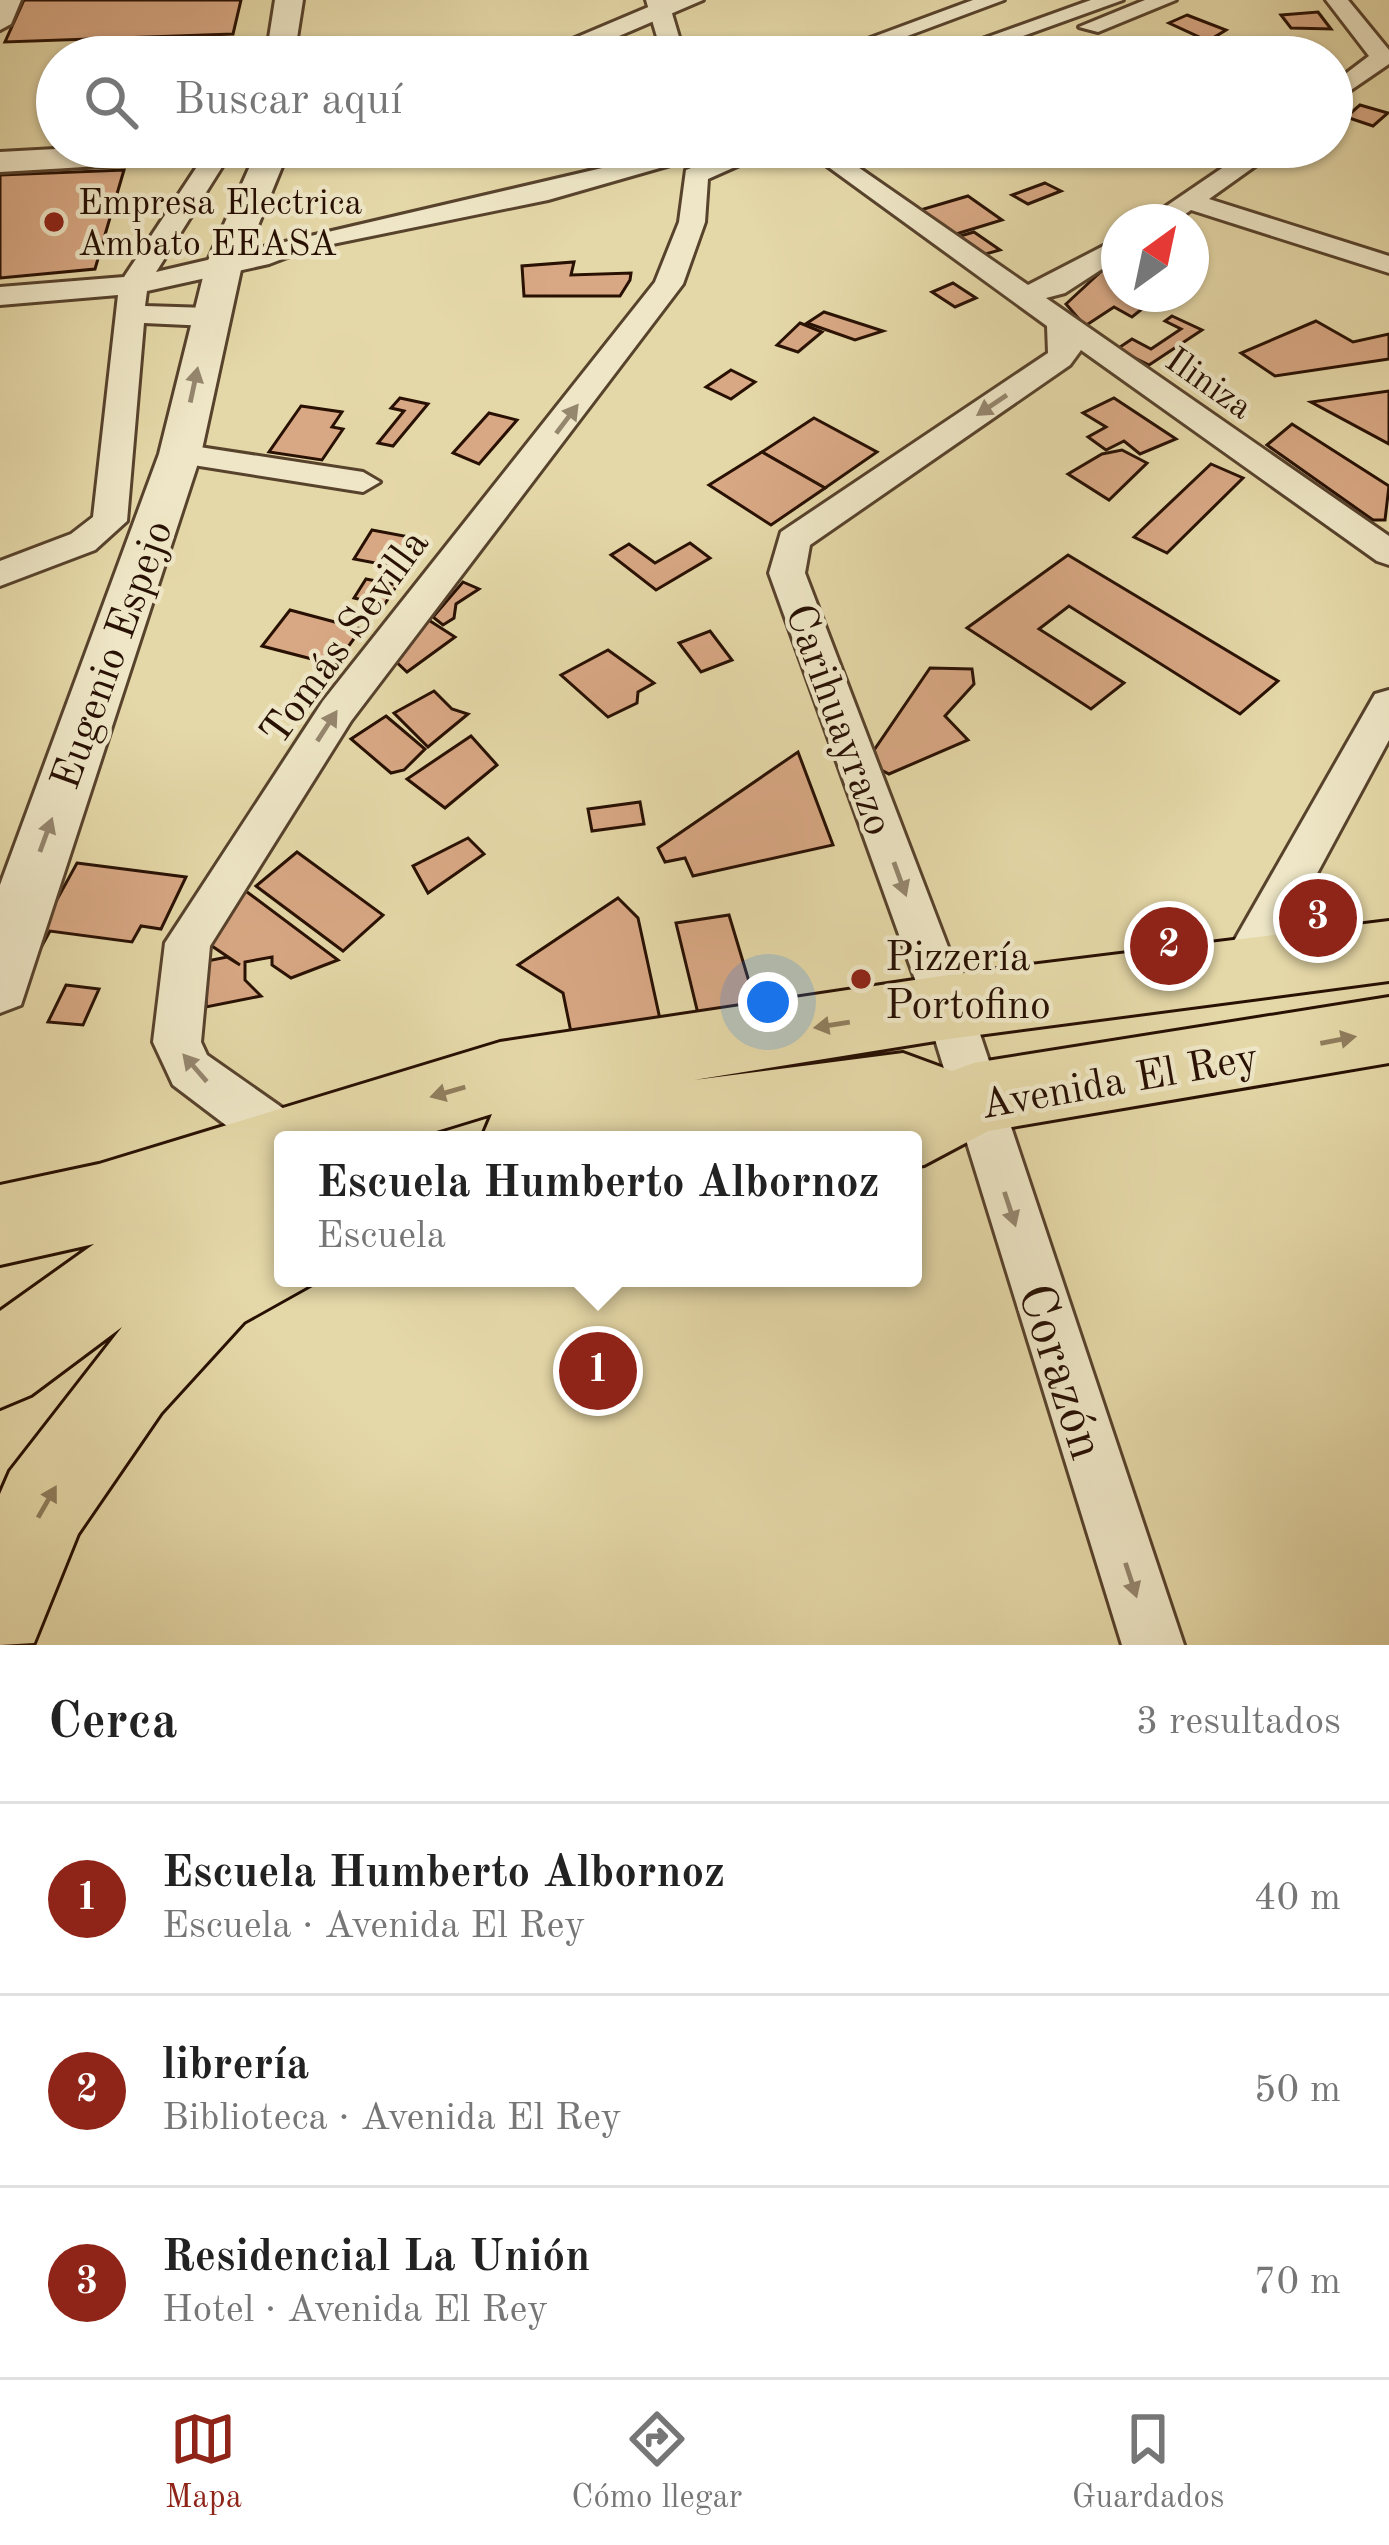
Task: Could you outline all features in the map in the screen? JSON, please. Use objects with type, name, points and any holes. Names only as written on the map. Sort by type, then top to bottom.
[{"type":"main road","name":"Avenida El Rey","points":[[316,1131],[500,1077],[948,1006],[1389,951]]},
{"type":"main road","name":"Avenida El Rey","points":[[906,1131],[924,1128],[974,1098],[1389,1030]]},
{"type":"main road","points":[[586,1131],[903,1088],[974,1098]]},
{"type":"main road","name":"Avenida El Rey","points":[[0,1225],[99,1203],[274,1144]]},
{"type":"main road","points":[[0,1364],[124,1273],[274,1199]]},
{"type":"main road","points":[[0,1609],[43,1504],[130,1382],[214,1292],[274,1260]]},
{"type":"street","points":[[0,24],[10,0]]},
{"type":"street","points":[[283,36],[289,0]]},
{"type":"street","points":[[591,36],[659,6],[689,0]]},
{"type":"street","points":[[890,36],[992,0]]},
{"type":"street","points":[[1006,36],[1112,0]]},
{"type":"street","points":[[1064,36],[1166,0]]},
{"type":"street","points":[[1337,0],[1385,57],[1353,81]]},
{"type":"street","points":[[659,6],[668,36]]},
{"type":"street","points":[[0,162],[36,160]]},
{"type":"street","points":[[0,574],[83,542],[110,521],[131,300],[210,168]]},
{"type":"street","name":"Eugenio Espejo","points":[[0,987],[22,902],[179,454],[208,317],[242,261],[268,168]]},
{"type":"street","points":[[131,300],[242,261],[315,260],[658,168]]},
{"type":"street","name":"Tomás Sevilla","points":[[274,1132],[190,1070],[177,1042],[188,943],[338,710],[669,284],[692,221],[704,168]]},
{"type":"street","name":"Iliniza","points":[[842,168],[1061,327],[1389,553]]},
{"type":"street","points":[[1184,204],[1238,168]]},
{"type":"street","points":[[1189,201],[1389,265]]},
{"type":"street","points":[[1020,296],[1055,286],[1101,257]]},
{"type":"street","points":[[0,296],[131,300],[208,317]]},
{"type":"street","name":"Carihuayrazo","points":[[974,1098],[948,1006],[787,573],[793,540],[1059,359],[1067,349],[1061,327]]},
{"type":"street","points":[[179,454],[363,482]]},
{"type":"street","points":[[1242,969],[1389,704]]},
{"type":"street","name":"Corazón","points":[[974,1098],[1153,1645]]},
{"type":"building","points":[[24,0],[241,0],[233,34],[36,36],[36,41],[5,42]]},
{"type":"building","points":[[1318,12],[1331,29],[1291,28],[1281,15]]},
{"type":"building","points":[[1187,15],[1226,30],[1216,36],[1197,36],[1169,23]]},
{"type":"building","points":[[1360,105],[1388,113],[1373,126],[1353,119],[1353,111]]},
{"type":"building","name":"Empresa Electrica Ambato EEASA","points":[[124,170],[95,269],[0,278],[0,175]]},
{"type":"building","points":[[1045,183],[1061,191],[1028,204],[1012,195]]},
{"type":"building","points":[[968,196],[1002,220],[943,238],[910,213]]},
{"type":"building","points":[[974,232],[1000,250],[975,257],[950,239]]},
{"type":"building","points":[[574,262],[571,275],[631,273],[630,280],[620,296],[524,296],[522,266]]},
{"type":"building","points":[[1101,272],[1101,312],[1106,312],[1085,326],[1066,304]]},
{"type":"building","points":[[953,283],[976,298],[955,307],[932,292]]},
{"type":"building","points":[[824,312],[883,331],[855,340],[807,323]]},
{"type":"building","points":[[1172,316],[1202,330],[1149,365],[1117,349],[1132,339],[1151,349],[1181,329],[1165,321]]},
{"type":"building","points":[[1316,321],[1353,342],[1389,334],[1389,359],[1275,376],[1241,353]]},
{"type":"building","points":[[800,323],[822,332],[798,352],[777,345]]},
{"type":"building","points":[[731,370],[755,382],[731,399],[706,387]]},
{"type":"building","points":[[1389,391],[1389,444],[1311,402]]},
{"type":"building","points":[[400,398],[428,404],[393,446],[378,443],[404,411],[391,408]]},
{"type":"building","points":[[1114,398],[1176,439],[1140,454],[1124,441],[1106,450],[1088,437],[1106,427],[1083,413]]},
{"type":"building","points":[[301,406],[342,412],[332,427],[343,429],[322,460],[269,452]]},
{"type":"building","points":[[489,413],[517,420],[479,464],[453,453]]},
{"type":"building","points":[[814,418],[877,452],[825,488],[762,452]]},
{"type":"building","points":[[1292,424],[1389,486],[1385,520],[1373,520],[1267,445]]},
{"type":"building","points":[[1122,450],[1147,463],[1109,500],[1068,474],[1102,454]]},
{"type":"building","points":[[762,452],[825,488],[771,525],[709,485]]},
{"type":"building","points":[[1211,464],[1243,478],[1167,553],[1134,537]]},
{"type":"building","points":[[372,530],[420,539],[402,568],[354,559]]},
{"type":"building","points":[[690,543],[710,558],[656,590],[611,555],[629,544],[655,563]]},
{"type":"building","points":[[1068,555],[1278,681],[1240,714],[1069,606],[1039,629],[1124,683],[1091,709],[967,628]]},
{"type":"building","points":[[366,579],[397,585],[384,605],[354,598]]},
{"type":"building","points":[[463,582],[479,589],[456,604],[454,618],[443,625],[433,617]]},
{"type":"building","points":[[290,610],[361,629],[335,665],[262,646]]},
{"type":"building","points":[[427,619],[455,637],[407,672],[389,655]]},
{"type":"building","points":[[710,631],[732,660],[701,672],[679,643]]},
{"type":"building","points":[[608,650],[654,683],[638,692],[637,703],[608,717],[561,675]]},
{"type":"building","points":[[930,668],[972,669],[974,684],[945,716],[968,740],[889,774],[866,762]]},
{"type":"building","points":[[434,691],[452,709],[468,714],[428,747],[394,713]]},
{"type":"building","points":[[386,716],[425,749],[404,770],[391,773],[351,739]]},
{"type":"building","points":[[471,736],[497,765],[445,808],[407,779]]},
{"type":"building","points":[[798,752],[833,845],[693,876],[685,858],[665,862],[658,848]]},
{"type":"building","points":[[640,802],[644,824],[592,831],[588,809]]},
{"type":"building","points":[[468,838],[484,854],[428,893],[413,866]]},
{"type":"building","points":[[297,852],[383,915],[343,951],[256,886]]},
{"type":"building","points":[[77,863],[186,877],[161,929],[141,926],[132,942],[50,931],[36,957],[26,956]]},
{"type":"building","points":[[243,889],[338,960],[291,978],[272,965],[272,957],[245,962],[245,980],[261,996],[206,1007],[207,961],[227,957],[240,965],[206,942]]},
{"type":"building","points":[[618,898],[638,918],[663,1033],[573,1042],[563,993],[518,965]]},
{"type":"building","points":[[729,915],[760,1018],[701,1026],[676,923]]},
{"type":"building","points":[[66,985],[99,989],[83,1025],[48,1022]]},
{"type":"place","name":"Empresa Electrica Ambato EEASA","points":[[54,222]]},
{"type":"place","name":"Residencial La Unión","points":[[1318,918]]},
{"type":"place","name":"librería","points":[[1169,946]]},
{"type":"place","name":"Pizzería Portofino","points":[[861,979]]},
{"type":"place","name":"Escuela Humberto Albornoz","points":[[598,1371]]}]
